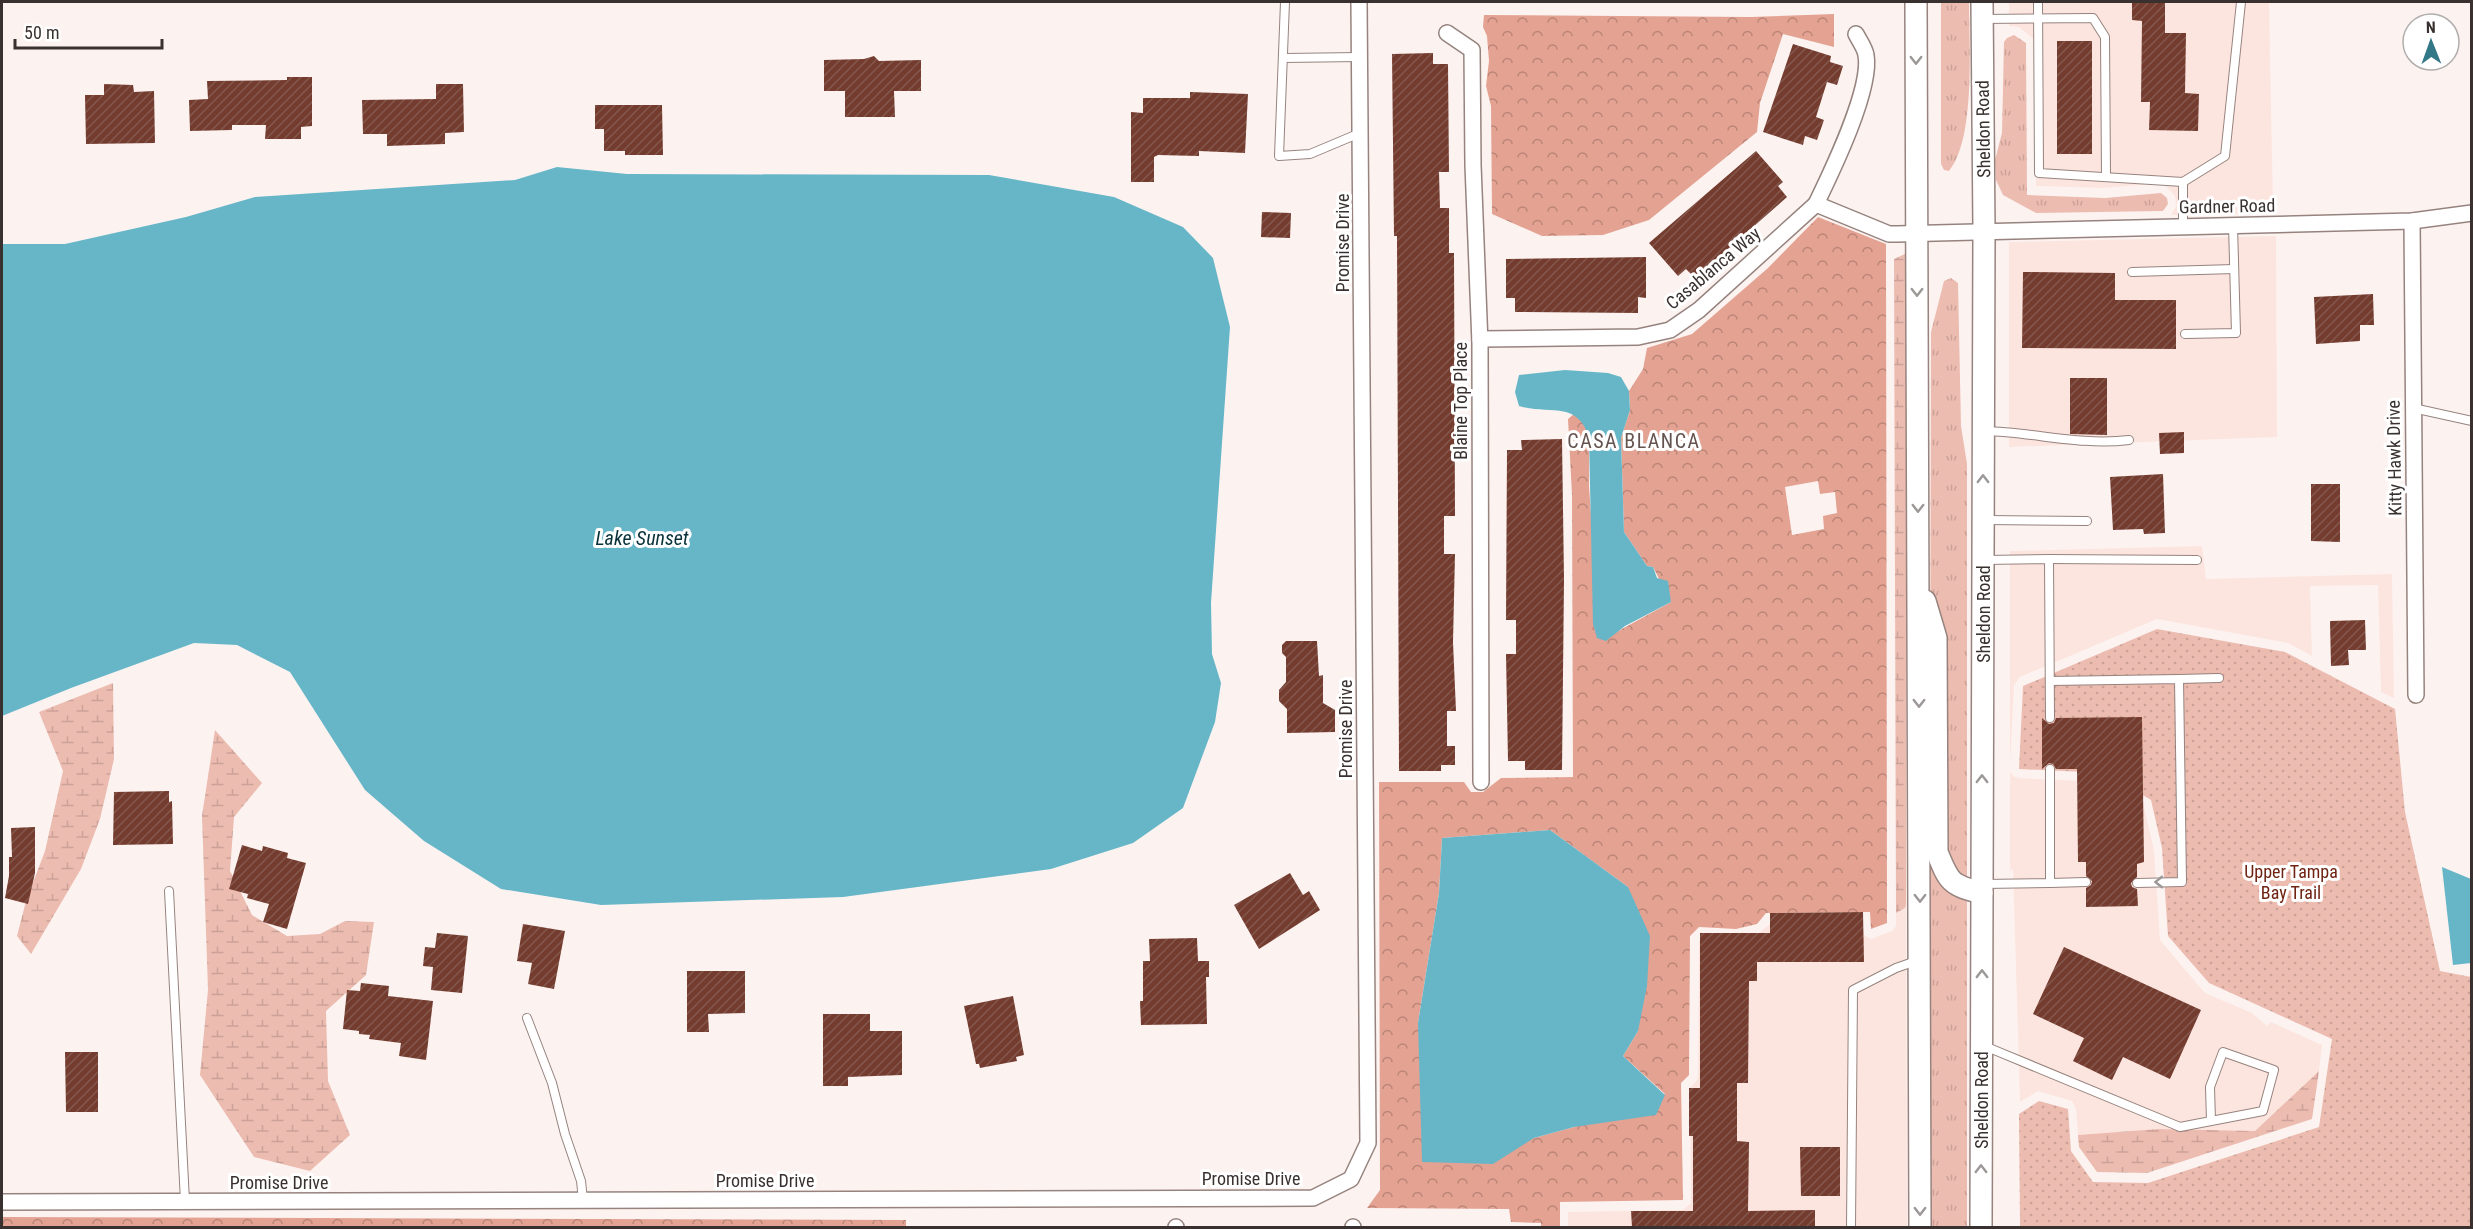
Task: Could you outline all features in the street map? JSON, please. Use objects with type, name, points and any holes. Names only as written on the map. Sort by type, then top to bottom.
[{"type":"main road","points":[[1916,2],[1920,1227]]},
{"type":"main road","name":"Sheldon Road","points":[[1981,1227],[1984,231],[1982,10]]},
{"type":"main road","points":[[1918,580],[1936,638],[1937,852],[1948,879],[1962,888],[1982,889]]},
{"type":"street","name":"Promise Drive","points":[[2,1202],[1313,1197],[1351,1179],[1368,1143],[1359,2]]},
{"type":"street","name":"Blaine Top Place","points":[[1447,33],[1472,50],[1473,165],[1480,339],[1481,782]]},
{"type":"street","name":"Casablanca Way","points":[[1480,339],[1638,337],[1670,330],[1699,310],[1816,204],[1838,159],[1863,89],[1866,54],[1856,34]]},
{"type":"street","points":[[1816,204],[1889,234],[1984,231]]},
{"type":"street","name":"Gardner Road","points":[[1984,231],[2412,221],[2472,213]]},
{"type":"street","name":"Kitty Hawk Drive","points":[[2412,221],[2416,695]]},
{"type":"lane","points":[[1285,2],[1279,156],[1310,154],[1360,133]]},
{"type":"lane","points":[[2038,2],[2039,173],[2183,182],[2225,156],[2241,2]]},
{"type":"lane","points":[[1982,10],[2038,18],[2093,18],[2105,37],[2106,177]]},
{"type":"lane","points":[[1283,58],[1360,57]]},
{"type":"lane","points":[[2182,226],[2183,182]]},
{"type":"lane","points":[[2185,334],[2236,333],[2233,225]]},
{"type":"lane","points":[[2132,272],[2234,269]]},
{"type":"lane","points":[[2413,408],[2472,421]]},
{"type":"lane","points":[[1983,431],[2077,441],[2129,440]]},
{"type":"lane","points":[[1983,520],[2087,521]]},
{"type":"lane","points":[[1983,560],[2197,560]]},
{"type":"lane","points":[[2049,560],[2050,718]]},
{"type":"lane","points":[[2050,681],[2219,678]]},
{"type":"lane","points":[[2137,883],[2181,882],[2179,679]]},
{"type":"lane","points":[[2050,769],[2050,883]]},
{"type":"lane","points":[[1982,889],[2086,882]]},
{"type":"lane","points":[[169,891],[185,1202]]},
{"type":"lane","points":[[1851,1227],[1853,990],[1896,968],[1920,960]]},
{"type":"lane","points":[[527,1018],[552,1083],[565,1134],[581,1181],[582,1200]]},
{"type":"lane","points":[[1982,1045],[2180,1127],[2263,1111],[2274,1070],[2223,1052],[2210,1087],[2211,1121]]},
{"type":"shaded area","points":[[2009,2],[2269,2],[2273,205],[2276,213],[2171,215],[2176,206],[2175,196],[2163,183],[2104,188],[2036,186],[2035,40],[2019,27],[2009,26]]},
{"type":"shaded area","points":[[2276,236],[2277,437],[2009,447],[2009,242]]},
{"type":"shaded area","points":[[2202,546],[2206,579],[2392,574],[2394,698],[2381,692],[2378,585],[2310,586],[2312,656],[2288,643],[2157,619],[2020,677],[2014,685],[2010,764],[2010,551]]},
{"type":"shaded area","points":[[2010,771],[2018,778],[2104,782],[2144,807],[2154,850],[2160,940],[2205,993],[2252,1013],[2267,1026],[2271,1022],[2322,1045],[2319,1071],[2255,1131],[2158,1129],[2078,1135],[2076,1109],[2072,1101],[2038,1091],[2020,1102],[2013,869],[2010,871]]},
{"type":"shaded area","points":[[1906,905],[1907,1227],[1568,1228],[1568,1212],[1683,1210],[1691,1203],[1690,1088],[1698,1075],[1699,941],[1702,937],[1758,934],[1771,923],[1862,927],[1864,935],[1871,939],[1892,931],[1896,926],[1896,913]]},
{"type":"green space","points":[[1941,2],[1969,2],[1970,65],[1967,115],[1958,156],[1949,171],[1944,170],[1941,164]]},
{"type":"green space","points":[[1834,14],[1834,47],[1783,34],[1760,103],[1757,132],[1649,220],[1603,235],[1542,236],[1492,214],[1491,106],[1486,86],[1489,61],[1487,36],[1483,27],[1484,15],[1751,17]]},
{"type":"green space","points":[[2014,35],[2026,43],[2027,195],[2105,198],[2161,193],[2167,198],[2168,204],[2163,211],[2036,213],[2003,195],[1996,180],[1995,160],[2002,133],[2004,42]]},
{"type":"green space","points":[[1818,217],[1886,244],[1887,923],[1871,929],[1870,912],[1766,913],[1757,924],[1736,929],[1699,927],[1690,936],[1689,1075],[1681,1083],[1683,1200],[1560,1202],[1560,1228],[1541,1227],[1541,1223],[1511,1222],[1509,1209],[1367,1208],[1380,1190],[1379,782],[1464,782],[1471,792],[1483,792],[1501,778],[1573,777],[1572,495],[1568,419],[1574,414],[1585,423],[1589,438],[1589,486],[1593,544],[1611,635],[1671,602],[1653,567],[1647,566],[1624,532],[1621,438],[1630,410],[1629,391],[1643,369],[1647,348],[1692,334],[1768,268]],"holes":[[[1818,481],[1820,494],[1835,492],[1837,513],[1823,516],[1824,529],[1792,535],[1785,487]],[[1550,830],[1628,887],[1638,1031],[1623,1056],[1665,1094],[1574,1127],[1534,1138],[1418,1023],[1439,893],[1442,838]]]},
{"type":"green space","points":[[1907,253],[1906,905],[1896,913],[1894,259]]},
{"type":"green space","points":[[1951,278],[1958,283],[1961,426],[1967,464],[1967,1227],[1929,1228],[1931,332],[1944,281]]},
{"type":"green space","name":"Upper Tampa Bay Trail","points":[[2157,629],[2285,652],[2395,709],[2405,812],[2440,971],[2471,977],[2471,1227],[2020,1227],[2019,1114],[2039,1101],[2068,1109],[2071,1151],[2093,1182],[2148,1183],[2319,1127],[2332,1039],[2209,983],[2168,936],[2162,848],[2151,800],[2106,773],[2019,769],[2023,686]]},
{"type":"green space","points":[[113,683],[114,759],[100,819],[81,869],[31,954],[17,936],[26,901],[45,851],[63,771],[39,712]]},
{"type":"green space","points":[[215,730],[262,783],[234,817],[230,871],[252,915],[287,936],[320,934],[345,921],[374,922],[366,975],[326,1011],[328,1081],[350,1135],[310,1171],[254,1157],[200,1075],[208,990],[202,816]]},
{"type":"green space","points":[[2319,1071],[2312,1119],[2147,1173],[2097,1172],[2079,1147],[2078,1135],[2158,1129],[2255,1131]]},
{"type":"green space","points":[[2,1217],[906,1220],[906,1227],[2,1228]]},
{"type":"water","name":"Lake Sunset","points":[[557,167],[627,174],[989,175],[1114,197],[1183,227],[1213,258],[1230,327],[1211,603],[1212,654],[1221,683],[1215,722],[1183,808],[1133,843],[1051,869],[843,897],[601,905],[501,889],[424,841],[365,790],[290,672],[237,645],[194,643],[2,716],[2,244],[65,244],[186,217],[255,197],[515,180]]},
{"type":"water","points":[[1565,370],[1608,373],[1621,377],[1629,391],[1630,410],[1621,438],[1624,532],[1647,566],[1653,567],[1657,578],[1668,581],[1671,602],[1625,626],[1606,641],[1597,638],[1593,624],[1589,438],[1578,418],[1562,411],[1519,406],[1515,392],[1519,375]]},
{"type":"water","points":[[1550,830],[1628,887],[1650,936],[1647,986],[1638,1031],[1623,1056],[1665,1095],[1656,1115],[1574,1127],[1534,1138],[1493,1164],[1422,1162],[1418,1023],[1439,893],[1442,838]]},
{"type":"water","points":[[2442,867],[2471,879],[2471,963],[2453,965]]},
{"type":"building","points":[[2132,2],[2165,2],[2165,33],[2186,33],[2185,93],[2199,94],[2198,131],[2149,130],[2150,102],[2141,102],[2142,21],[2132,20]]},
{"type":"building","points":[[2057,41],[2092,41],[2092,154],[2057,154]]},
{"type":"building","points":[[1793,44],[1831,56],[1830,62],[1843,66],[1837,85],[1827,82],[1816,117],[1824,120],[1817,140],[1805,136],[1803,145],[1763,132]]},
{"type":"building","points":[[1433,53],[1433,64],[1448,64],[1449,172],[1439,172],[1440,208],[1449,208],[1449,253],[1454,253],[1455,516],[1444,516],[1444,554],[1455,554],[1453,642],[1456,711],[1447,711],[1447,746],[1455,746],[1455,765],[1441,765],[1441,771],[1399,771],[1397,236],[1394,236],[1392,54]]},
{"type":"building","points":[[874,56],[879,61],[921,60],[921,91],[894,91],[895,117],[845,117],[845,91],[824,91],[824,60],[864,59]]},
{"type":"building","points":[[287,77],[312,77],[312,126],[301,127],[301,139],[265,139],[266,125],[232,125],[232,130],[190,131],[189,100],[208,99],[207,81],[287,80]]},
{"type":"building","points":[[104,84],[133,85],[134,92],[154,91],[155,143],[86,144],[85,95],[104,95]]},
{"type":"building","points":[[436,84],[463,84],[464,132],[445,133],[445,144],[387,146],[387,134],[363,134],[362,100],[436,99]]},
{"type":"building","points":[[1190,92],[1248,94],[1245,153],[1199,151],[1199,156],[1158,155],[1154,157],[1154,182],[1131,182],[1131,112],[1143,113],[1143,98],[1190,98]]},
{"type":"building","points":[[595,105],[662,105],[663,155],[625,155],[625,151],[604,151],[604,129],[595,129]]},
{"type":"building","points":[[1756,151],[1783,182],[1778,186],[1787,197],[1695,278],[1686,269],[1678,276],[1649,243]]},
{"type":"building","points":[[1262,212],[1291,213],[1290,238],[1261,237]]},
{"type":"building","points":[[1646,257],[1646,298],[1638,297],[1638,313],[1515,312],[1515,298],[1506,298],[1506,259]]},
{"type":"building","points":[[2023,272],[2115,273],[2115,300],[2176,300],[2176,349],[2022,348]]},
{"type":"building","points":[[2373,294],[2374,325],[2360,325],[2360,341],[2316,344],[2314,297]]},
{"type":"building","points":[[2070,378],[2107,378],[2107,435],[2070,434]]},
{"type":"building","points":[[2184,432],[2184,453],[2160,454],[2159,433]]},
{"type":"building","points":[[1562,439],[1564,579],[1562,770],[1525,770],[1525,761],[1508,761],[1506,654],[1516,654],[1516,620],[1506,620],[1507,450],[1522,450],[1521,440]]},
{"type":"building","points":[[2163,474],[2165,533],[2144,534],[2143,529],[2113,530],[2110,477]]},
{"type":"building","points":[[2311,484],[2340,484],[2340,542],[2311,541]]},
{"type":"building","points":[[2365,620],[2366,650],[2348,650],[2349,665],[2331,666],[2330,621]]},
{"type":"building","points":[[1286,641],[1317,641],[1319,676],[1323,675],[1323,703],[1335,710],[1335,732],[1287,733],[1287,709],[1279,701],[1279,690],[1286,682],[1286,657],[1282,653],[1282,645]]},
{"type":"building","points":[[2142,717],[2144,862],[2137,864],[2137,877],[2131,883],[2132,887],[2137,889],[2138,906],[2086,907],[2086,888],[2091,885],[2092,881],[2086,876],[2086,862],[2078,862],[2077,769],[2056,769],[2053,764],[2049,763],[2042,769],[2042,718],[2049,724],[2054,723],[2056,718]]},
{"type":"building","points":[[169,791],[169,802],[172,801],[173,844],[113,845],[114,792]]},
{"type":"building","points":[[35,827],[35,873],[28,904],[5,898],[9,876],[9,857],[12,857],[11,828]]},
{"type":"building","points":[[242,845],[262,851],[263,846],[288,853],[287,858],[306,863],[287,929],[263,922],[269,904],[247,898],[248,894],[229,889]]},
{"type":"building","points":[[1290,873],[1303,895],[1309,891],[1320,910],[1259,949],[1234,905]]},
{"type":"building","points":[[1863,912],[1864,962],[1757,962],[1757,981],[1749,981],[1748,1083],[1737,1083],[1737,1141],[1749,1142],[1748,1211],[1815,1210],[1815,1227],[1632,1227],[1631,1211],[1693,1211],[1693,1136],[1689,1136],[1689,1088],[1700,1088],[1700,933],[1770,933],[1770,913]]},
{"type":"building","points":[[523,924],[565,931],[554,989],[528,984],[532,963],[517,961]]},
{"type":"building","points":[[437,933],[468,936],[462,993],[431,990],[433,967],[423,966],[425,947],[435,948]]},
{"type":"building","points":[[1197,938],[1198,961],[1209,961],[1209,977],[1206,977],[1207,1024],[1141,1025],[1143,961],[1150,961],[1149,939]]},
{"type":"building","points":[[2064,947],[2201,1010],[2170,1079],[2123,1057],[2112,1080],[2073,1061],[2084,1038],[2033,1014]]},
{"type":"building","points":[[687,971],[745,971],[745,1013],[708,1014],[709,1032],[687,1032]]},
{"type":"building","points":[[361,983],[389,986],[388,996],[433,1001],[426,1060],[399,1056],[401,1043],[369,1039],[370,1035],[343,1029],[347,990],[360,991]]},
{"type":"building","points":[[1013,996],[1024,1055],[1016,1057],[1017,1061],[980,1068],[979,1064],[976,1064],[964,1006]]},
{"type":"building","points":[[823,1014],[870,1014],[870,1031],[902,1031],[902,1075],[848,1077],[848,1086],[823,1086]]},
{"type":"building","points":[[65,1052],[98,1052],[98,1112],[66,1112]]},
{"type":"building","points":[[1800,1147],[1840,1147],[1840,1196],[1801,1196]]},
{"type":"district","name":"CASA BLANCA","points":[[1634,441]]}]
